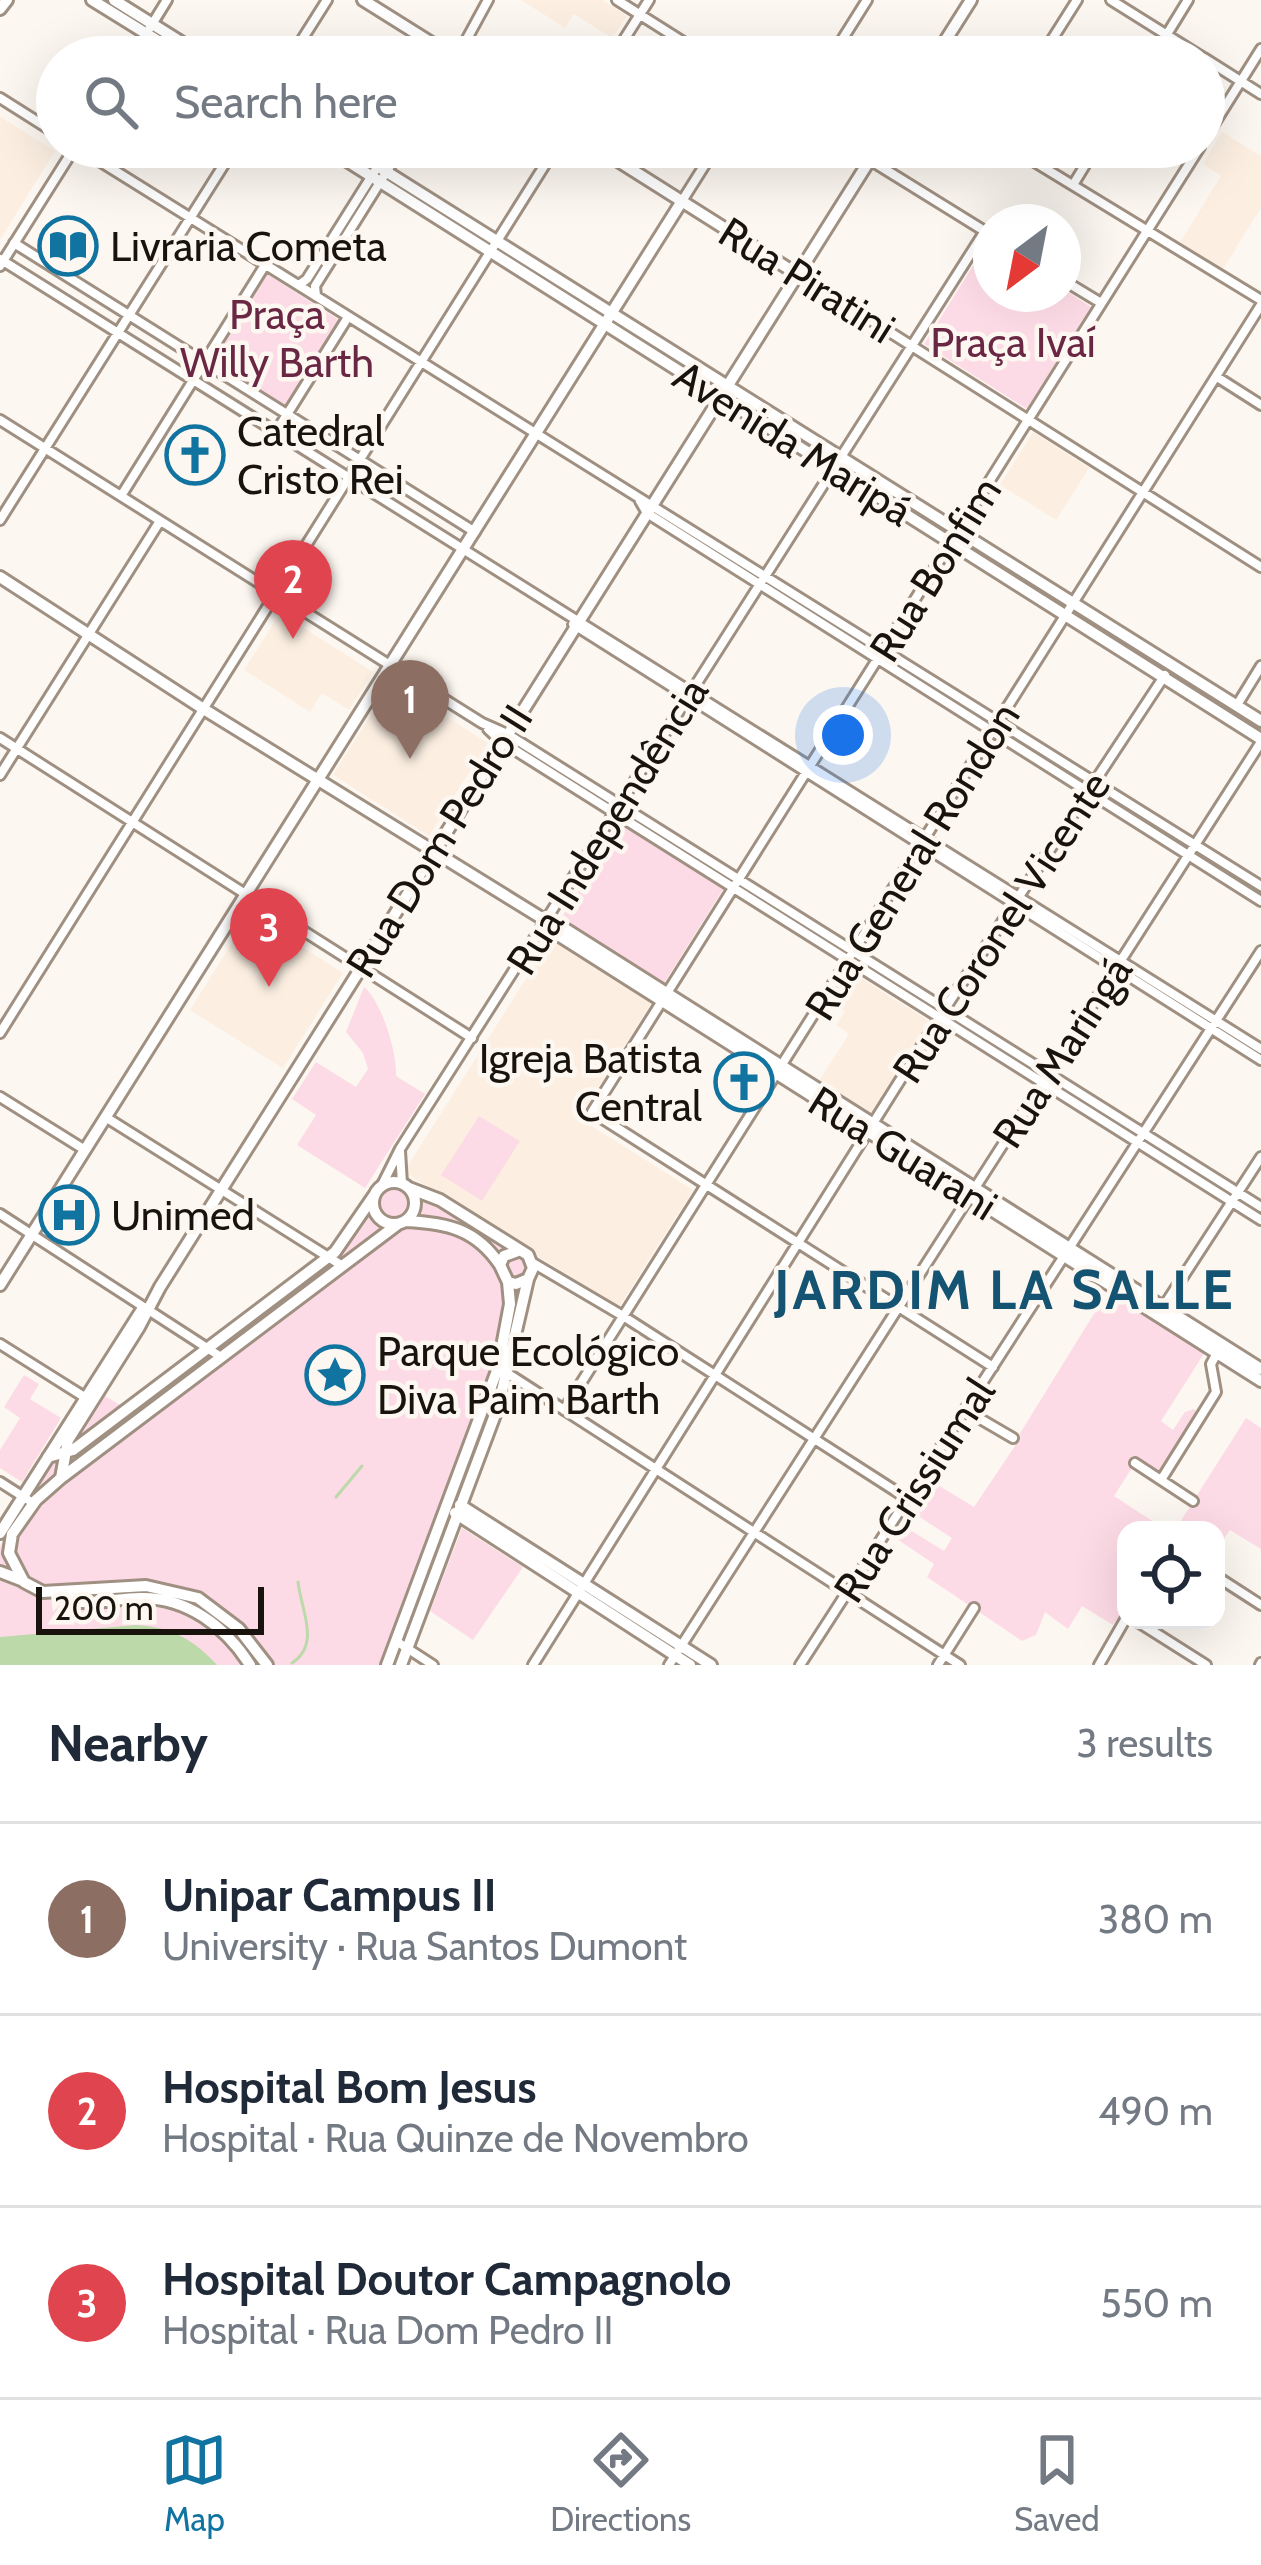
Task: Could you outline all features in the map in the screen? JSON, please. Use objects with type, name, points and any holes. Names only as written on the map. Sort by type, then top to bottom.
[{"type":"street","points":[[92,0],[163,36]]},
{"type":"street","points":[[114,0],[158,36]]},
{"type":"street","points":[[145,36],[167,0]]},
{"type":"street","points":[[304,36],[327,0]]},
{"type":"street","points":[[363,0],[423,36]]},
{"type":"street","points":[[466,36],[488,0]]},
{"type":"street","points":[[617,0],[674,36]]},
{"type":"street","points":[[626,36],[649,0]]},
{"type":"street","points":[[844,36],[867,0]]},
{"type":"street","points":[[948,36],[971,0]]},
{"type":"street","points":[[1054,36],[1077,0]]},
{"type":"street","points":[[1111,0],[1167,35],[1189,0]]},
{"type":"street","name":"Rua Bonfim","points":[[1225,107],[1261,49]]},
{"type":"street","points":[[1225,72],[1261,94]]},
{"type":"street","points":[[0,98],[36,121]]},
{"type":"street","points":[[62,168],[1,262],[1118,965],[1261,1049]]},
{"type":"street","points":[[110,168],[1261,886]]},
{"type":"street","points":[[0,520],[222,168]]},
{"type":"street","name":"Avenida Maripá","points":[[370,168],[1070,609],[1172,664],[1261,721]]},
{"type":"street","points":[[298,286],[314,278],[383,168]]},
{"type":"street","points":[[0,1033],[543,168]]},
{"type":"street","name":"Rua Piratini","points":[[629,168],[1261,567]]},
{"type":"street","points":[[0,1285],[703,168]]},
{"type":"street","name":"Rua Dom Pedro II","points":[[0,1533],[28,1500],[48,1457],[90,1399],[433,853],[720,386],[865,168]]},
{"type":"street","points":[[883,168],[973,224]]},
{"type":"street","points":[[1044,168],[1261,303]]},
{"type":"street","points":[[1072,185],[1083,168]]},
{"type":"street","name":"Rua Bonfim","points":[[707,1185],[592,1112],[1187,168]]},
{"type":"street","points":[[14,243],[475,532]]},
{"type":"street","name":"Rua Independência","points":[[378,1190],[837,462],[973,255]]},
{"type":"street","points":[[26,276],[26,262],[37,258]]},
{"type":"street","points":[[121,496],[265,265]]},
{"type":"street","points":[[314,278],[316,297]]},
{"type":"street","points":[[1081,291],[1102,304]]},
{"type":"street","name":"Rua General Rondon","points":[[564,1410],[1261,303]]},
{"type":"street","points":[[100,322],[112,316],[110,304]]},
{"type":"street","points":[[276,432],[348,317]]},
{"type":"street","points":[[136,344],[138,331],[147,327]]},
{"type":"street","name":"Avenida Maripá","points":[[624,329],[704,387],[720,386]]},
{"type":"street","points":[[176,370],[186,366],[188,352]]},
{"type":"street","points":[[208,389],[208,378],[219,372]]},
{"type":"street","points":[[1216,376],[1261,405]]},
{"type":"street","points":[[261,423],[272,416],[272,405]]},
{"type":"street","points":[[0,420],[482,723],[848,961],[1042,1083],[1141,1138]]},
{"type":"street","points":[[289,440],[290,428],[300,423]]},
{"type":"street","points":[[330,466],[343,459],[342,449]]},
{"type":"street","points":[[365,488],[369,476],[378,471]]},
{"type":"street","points":[[647,506],[759,585],[1261,901]]},
{"type":"street","points":[[0,775],[160,521]]},
{"type":"street","points":[[445,538],[457,533],[457,521]]},
{"type":"street","name":"Rua Guarani","points":[[0,577],[318,782],[548,922],[555,933],[1261,1369]]},
{"type":"street","name":"Avenida Maripá","points":[[1070,609],[1260,738]]},
{"type":"street","points":[[1163,676],[1171,672],[1172,664]]},
{"type":"street","points":[[1237,706],[1261,666]]},
{"type":"street","name":"Rua Coronel Vicente","points":[[533,1665],[946,1007],[1163,676]]},
{"type":"street","points":[[0,738],[472,1038]]},
{"type":"street","points":[[505,738],[623,804],[946,1007],[1234,1197],[1261,1220]]},
{"type":"street","name":"Rua Maringá","points":[[675,1655],[1260,738]]},
{"type":"street","name":"Rua Crissiumal","points":[[800,1665],[1261,951]]},
{"type":"street","points":[[1214,1024],[1261,1060]]},
{"type":"street","points":[[0,1097],[86,1150]]},
{"type":"street","points":[[106,1118],[341,1265]]},
{"type":"street","points":[[0,1550],[28,1500],[402,1223],[416,1204],[406,1186],[400,1149]]},
{"type":"street","points":[[1161,1311],[1261,1157]]},
{"type":"street","points":[[707,1185],[993,1367]]},
{"type":"street","points":[[48,1457],[63,1456],[328,1257],[378,1190],[406,1186],[440,1200],[908,1499]]},
{"type":"street","points":[[378,1190],[375,1214],[389,1224],[432,1222],[462,1230],[485,1245],[500,1265],[508,1282],[503,1371]]},
{"type":"street","points":[[1234,1197],[1261,1207]]},
{"type":"street","points":[[0,1214],[221,1358]]},
{"type":"street","points":[[500,1265],[508,1252],[518,1251]]},
{"type":"street","points":[[387,1665],[402,1645],[454,1507],[503,1371],[532,1263]]},
{"type":"street","points":[[508,1282],[528,1279]]},
{"type":"street","name":"Rua Guarani","points":[[1161,1311],[1261,1381]]},
{"type":"street","points":[[0,1344],[90,1399]]},
{"type":"street","points":[[1161,1480],[1217,1389],[1211,1364],[1217,1353]]},
{"type":"street","points":[[503,1371],[960,1665]]},
{"type":"street","name":"Rua Dom Pedro II","points":[[62,1478],[63,1456],[90,1399]]},
{"type":"street","points":[[965,1410],[1012,1438]]},
{"type":"street","points":[[1135,1463],[1193,1501]]},
{"type":"street","points":[[0,1482],[28,1500]]},
{"type":"street","points":[[454,1507],[690,1665]]},
{"type":"street","points":[[15,1527],[10,1553],[24,1582]]},
{"type":"street","points":[[0,1572],[43,1592],[146,1586],[198,1598],[239,1629],[267,1665]]},
{"type":"street","points":[[1225,1582],[1261,1605]]},
{"type":"street","points":[[69,1592],[82,1602],[142,1598],[179,1604],[222,1630],[250,1665]]},
{"type":"street","points":[[938,1665],[974,1608]]},
{"type":"street","points":[[1099,1665],[1124,1629]]},
{"type":"street","points":[[1145,1629],[1206,1665]]},
{"type":"street","points":[[401,1665],[402,1645]]},
{"type":"street","points":[[402,1645],[433,1665]]},
{"type":"street","points":[[675,1655],[710,1665]]},
{"type":"shaded area","points":[[521,0],[602,0],[627,16],[613,36],[574,14],[565,28]]},
{"type":"shaded area","points":[[0,117],[36,139],[36,168],[44,168],[0,240]]},
{"type":"shaded area","points":[[1225,134],[1261,156],[1261,208],[1223,269],[1180,242],[1221,176],[1209,168],[1225,168]]},
{"type":"shaded area","points":[[1033,432],[1089,468],[1056,520],[1000,485]]},
{"type":"shaded area","points":[[280,613],[373,672],[349,710],[322,693],[310,712],[244,670]]},
{"type":"shaded area","points":[[391,682],[488,743],[429,836],[333,775]]},
{"type":"shaded area","points":[[250,914],[343,973],[283,1068],[190,1010]]},
{"type":"shaded area","points":[[551,939],[652,1002],[579,1118],[693,1190],[619,1307],[404,1172]]},
{"type":"shaded area","points":[[853,973],[929,1021],[871,1117],[817,1084],[849,1034],[836,1025],[845,1011],[833,1004]]},
{"type":"shaded area","points":[[136,1625],[181,1636],[217,1665],[0,1665],[0,1637]]},
{"type":"green space","name":"Praça Ivaí","points":[[973,266],[973,312],[1081,312],[1081,301],[1091,307],[1027,409],[924,344]]},
{"type":"green space","name":"Praça Willy Barth","points":[[267,274],[339,320],[284,408],[210,362]]},
{"type":"green space","points":[[621,823],[724,888],[663,985],[560,920]]},
{"type":"green space","points":[[364,987],[387,1028],[396,1076],[425,1094],[365,1188],[297,1145],[316,1115],[292,1099],[316,1062],[356,1087],[368,1069],[363,1053],[346,1032]]},
{"type":"green space","points":[[479,1116],[520,1141],[482,1201],[441,1175]]},
{"type":"green space","name":"Parque Ecológico Diva Paim Barth","points":[[397,1186],[528,1255],[525,1287],[501,1384],[403,1665],[0,1665],[0,1546],[10,1528],[0,1541],[0,1537],[19,1514],[48,1462],[75,1444],[105,1396],[125,1408],[336,1257],[380,1189]]},
{"type":"green space","points":[[1108,1291],[1205,1352],[1161,1421],[1173,1430],[1185,1412],[1194,1409],[1198,1413],[1160,1474],[1137,1460],[1114,1496],[1152,1521],[1117,1521],[1117,1619],[1113,1625],[1082,1606],[1068,1629],[1045,1612],[1036,1635],[1022,1641],[927,1577],[934,1564],[894,1537],[902,1525],[944,1551],[952,1538],[912,1512],[931,1481],[974,1507]]},
{"type":"green space","points":[[24,1375],[39,1384],[30,1399],[61,1418],[22,1482],[0,1468],[0,1450],[20,1418],[4,1407]]},
{"type":"green space","points":[[1246,1418],[1261,1428],[1261,1549],[1230,1530],[1225,1537],[1225,1521],[1181,1521]]},
{"type":"green space","points":[[462,1528],[523,1567],[473,1640],[430,1611]]},
{"type":"waterway","points":[[336,1497],[362,1466]]},
{"type":"waterway","points":[[292,1663],[301,1655],[307,1636],[298,1582]]},
{"type":"place","name":"Livraria Cometa","points":[[68,246]]},
{"type":"place","name":"Catedral Cristo Rei","points":[[195,455]]},
{"type":"place","name":"Hospital Bom Jesus","points":[[293,639]]},
{"type":"place","name":"Unipar Campus II","points":[[410,759]]},
{"type":"place","name":"Hospital Doutor Campagnolo","points":[[269,987]]},
{"type":"place","name":"Igreja Batista Central","points":[[744,1082]]},
{"type":"place","name":"Unimed","points":[[69,1215]]},
{"type":"place","name":"Parque Ecológico Diva Paim Barth","points":[[335,1375]]},
{"type":"district","name":"JARDIM LA SALLE","points":[[1005,1290]]}]
